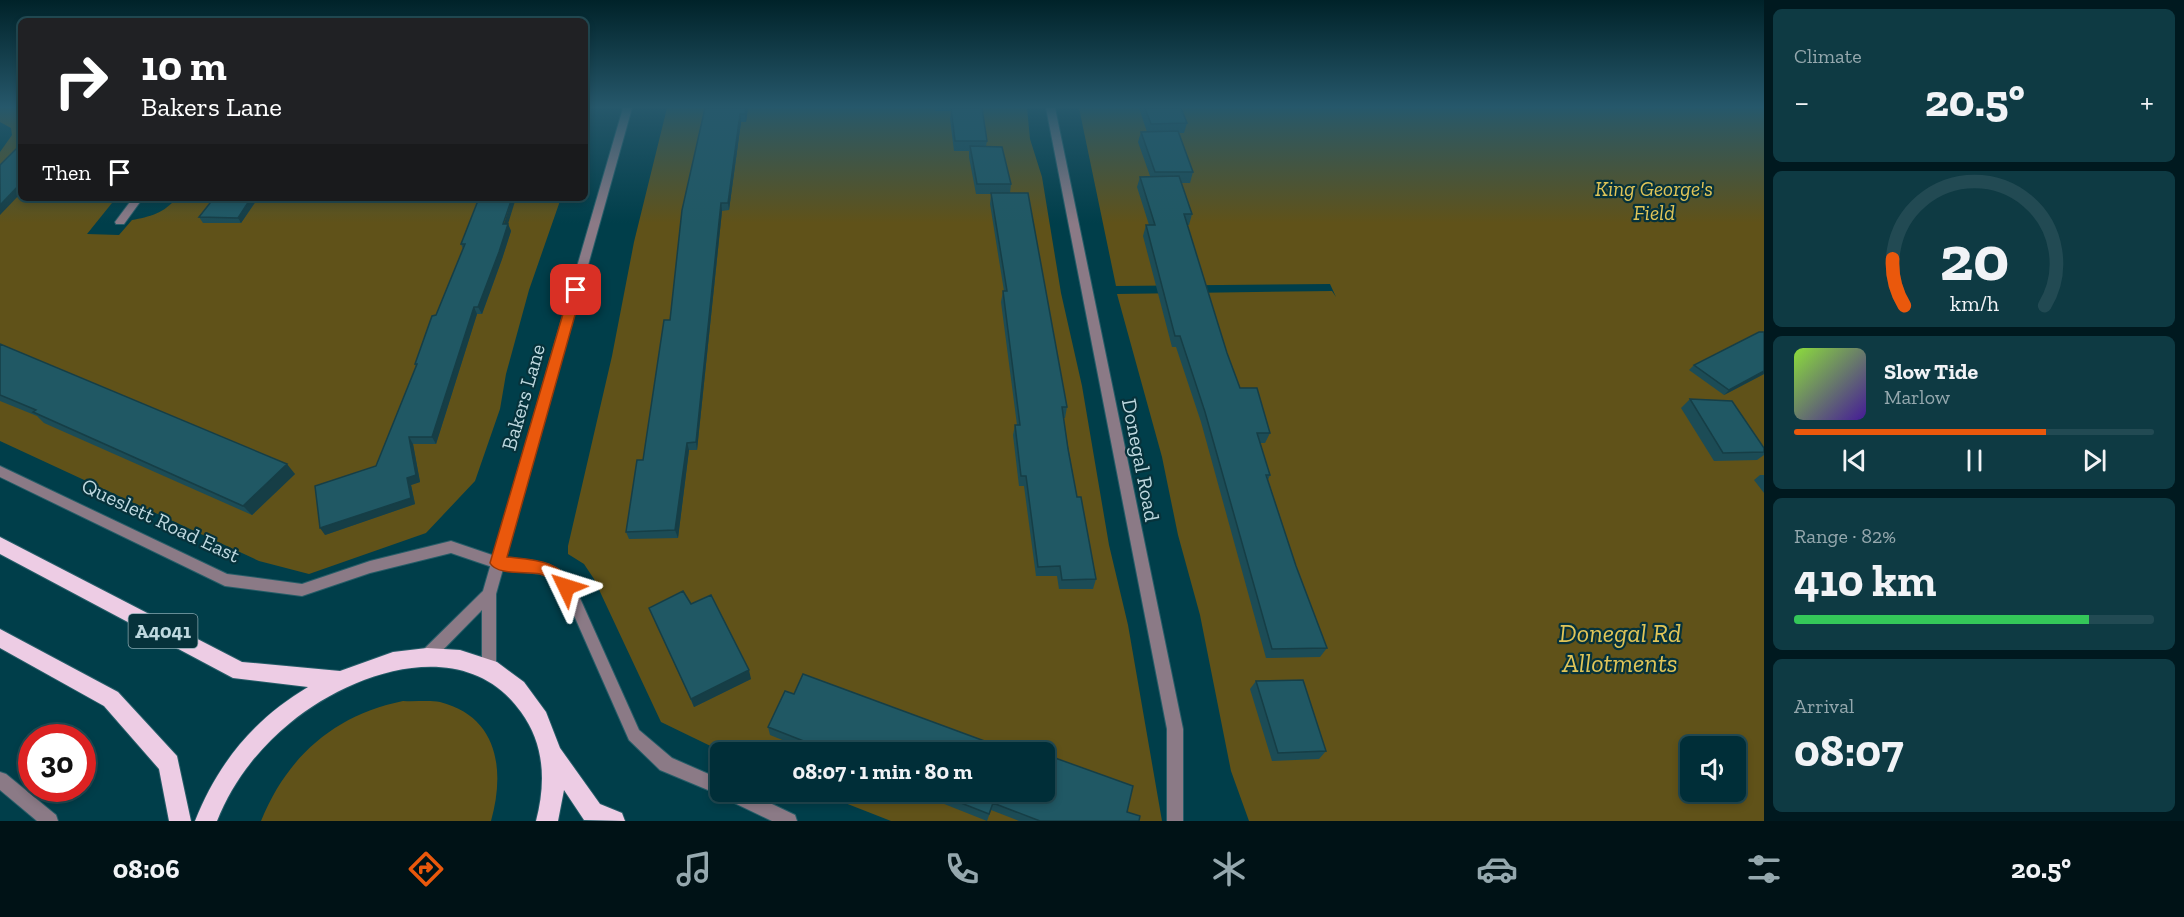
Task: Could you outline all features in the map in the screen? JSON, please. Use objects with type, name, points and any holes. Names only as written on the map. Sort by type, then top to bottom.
[{"type":"highway","name":"A4041","points":[[0,545],[240,671],[338,680]]},
{"type":"highway","points":[[0,638],[111,699],[169,764],[180,821]]},
{"type":"highway","points":[[206,821],[228,778],[247,751],[296,705],[338,680],[365,668],[428,655],[489,666],[519,691],[532,707],[542,725],[551,754],[553,787],[547,821]]},
{"type":"highway","points":[[551,754],[592,812],[614,821]]},
{"type":"street","name":"Bakers Lane","points":[[489,666],[489,594],[617,146]]},
{"type":"street","name":"Donegal Road","points":[[1058,146],[1175,729],[1174,821]]},
{"type":"street","points":[[120,222],[136,201]]},
{"type":"street","name":"Queslett Road East","points":[[0,471],[225,580],[302,590],[370,567],[451,547],[498,563],[543,568],[557,575],[574,600],[634,735],[666,764],[710,783]]},
{"type":"street","name":"Bakers Lane","points":[[428,655],[489,594]]},
{"type":"street","points":[[0,780],[50,821]]},
{"type":"street","points":[[750,802],[789,821]]},
{"type":"green space","points":[[4,146],[18,146],[18,201],[114,201],[87,234],[119,235],[132,220],[162,211],[174,201],[560,201],[529,290],[506,374],[500,409],[475,481],[426,533],[309,574],[259,561],[0,441],[0,152]]},
{"type":"green space","points":[[658,146],[1032,146],[1042,177],[1061,293],[1082,386],[1109,545],[1128,625],[1162,821],[891,821],[843,802],[1055,802],[1055,742],[710,742],[710,746],[661,722],[594,579],[584,564],[568,554],[612,356],[634,242]]},
{"type":"green space","points":[[1087,146],[1764,146],[1764,821],[1249,821],[1231,771],[1200,615],[1178,535],[1162,457],[1117,294],[1332,291],[1336,297],[1330,284],[1116,286]]},
{"type":"green space","points":[[403,701],[440,702],[460,709],[475,720],[486,733],[497,765],[495,802],[491,821],[261,821],[284,777],[316,742],[355,717]]},
{"type":"building","points":[[696,146],[736,146],[728,203],[721,203],[696,442],[687,443],[675,530],[626,532],[637,460],[643,460],[664,320],[670,320],[682,210]]},
{"type":"building","points":[[970,146],[1002,147],[1011,184],[977,184]]},
{"type":"building","points":[[1146,146],[1184,146],[1193,172],[1155,172]]},
{"type":"building","points":[[18,147],[18,186],[0,205],[0,165]]},
{"type":"building","points":[[1179,176],[1192,214],[1184,214],[1227,353],[1240,388],[1257,388],[1270,433],[1257,433],[1270,475],[1266,475],[1296,566],[1327,648],[1272,649],[1205,412],[1180,336],[1175,336],[1146,225],[1155,225],[1140,177]]},
{"type":"building","points":[[991,193],[1028,193],[1067,407],[1062,407],[1068,449],[1077,497],[1081,497],[1096,579],[1062,580],[1060,566],[1038,567],[1026,476],[1021,476],[1015,425],[1020,425],[1003,291],[1007,291]]},
{"type":"building","points":[[212,201],[249,201],[238,218],[199,217]]},
{"type":"building","points":[[478,201],[511,201],[503,224],[508,224],[499,252],[478,307],[474,307],[432,437],[409,437],[416,475],[407,478],[411,498],[320,528],[315,486],[376,466],[417,364],[415,364],[432,316],[436,315],[465,244],[461,244]]},
{"type":"building","points":[[1759,332],[1764,332],[1764,371],[1729,390],[1694,365]]},
{"type":"building","points":[[0,344],[287,464],[243,506],[0,395]]},
{"type":"building","points":[[1690,399],[1732,401],[1764,448],[1764,452],[1723,453]]},
{"type":"building","points":[[683,591],[691,604],[711,595],[749,670],[691,699],[649,608]]},
{"type":"building","points":[[803,674],[987,742],[806,742],[768,727],[785,691],[794,694]]},
{"type":"building","points":[[1303,680],[1326,751],[1278,753],[1256,681]]},
{"type":"building","points":[[1055,758],[1133,786],[1127,812],[1140,816],[1139,821],[1040,821],[993,803],[989,814],[958,802],[1055,802]]},
{"type":"route","points":[[566,587],[557,575],[543,568],[498,563],[576,290]]},
{"type":"park label","name":"King George's Field","points":[[1654,200]]},
{"type":"park label","name":"Donegal Rd Allotments","points":[[1620,648]]}]
